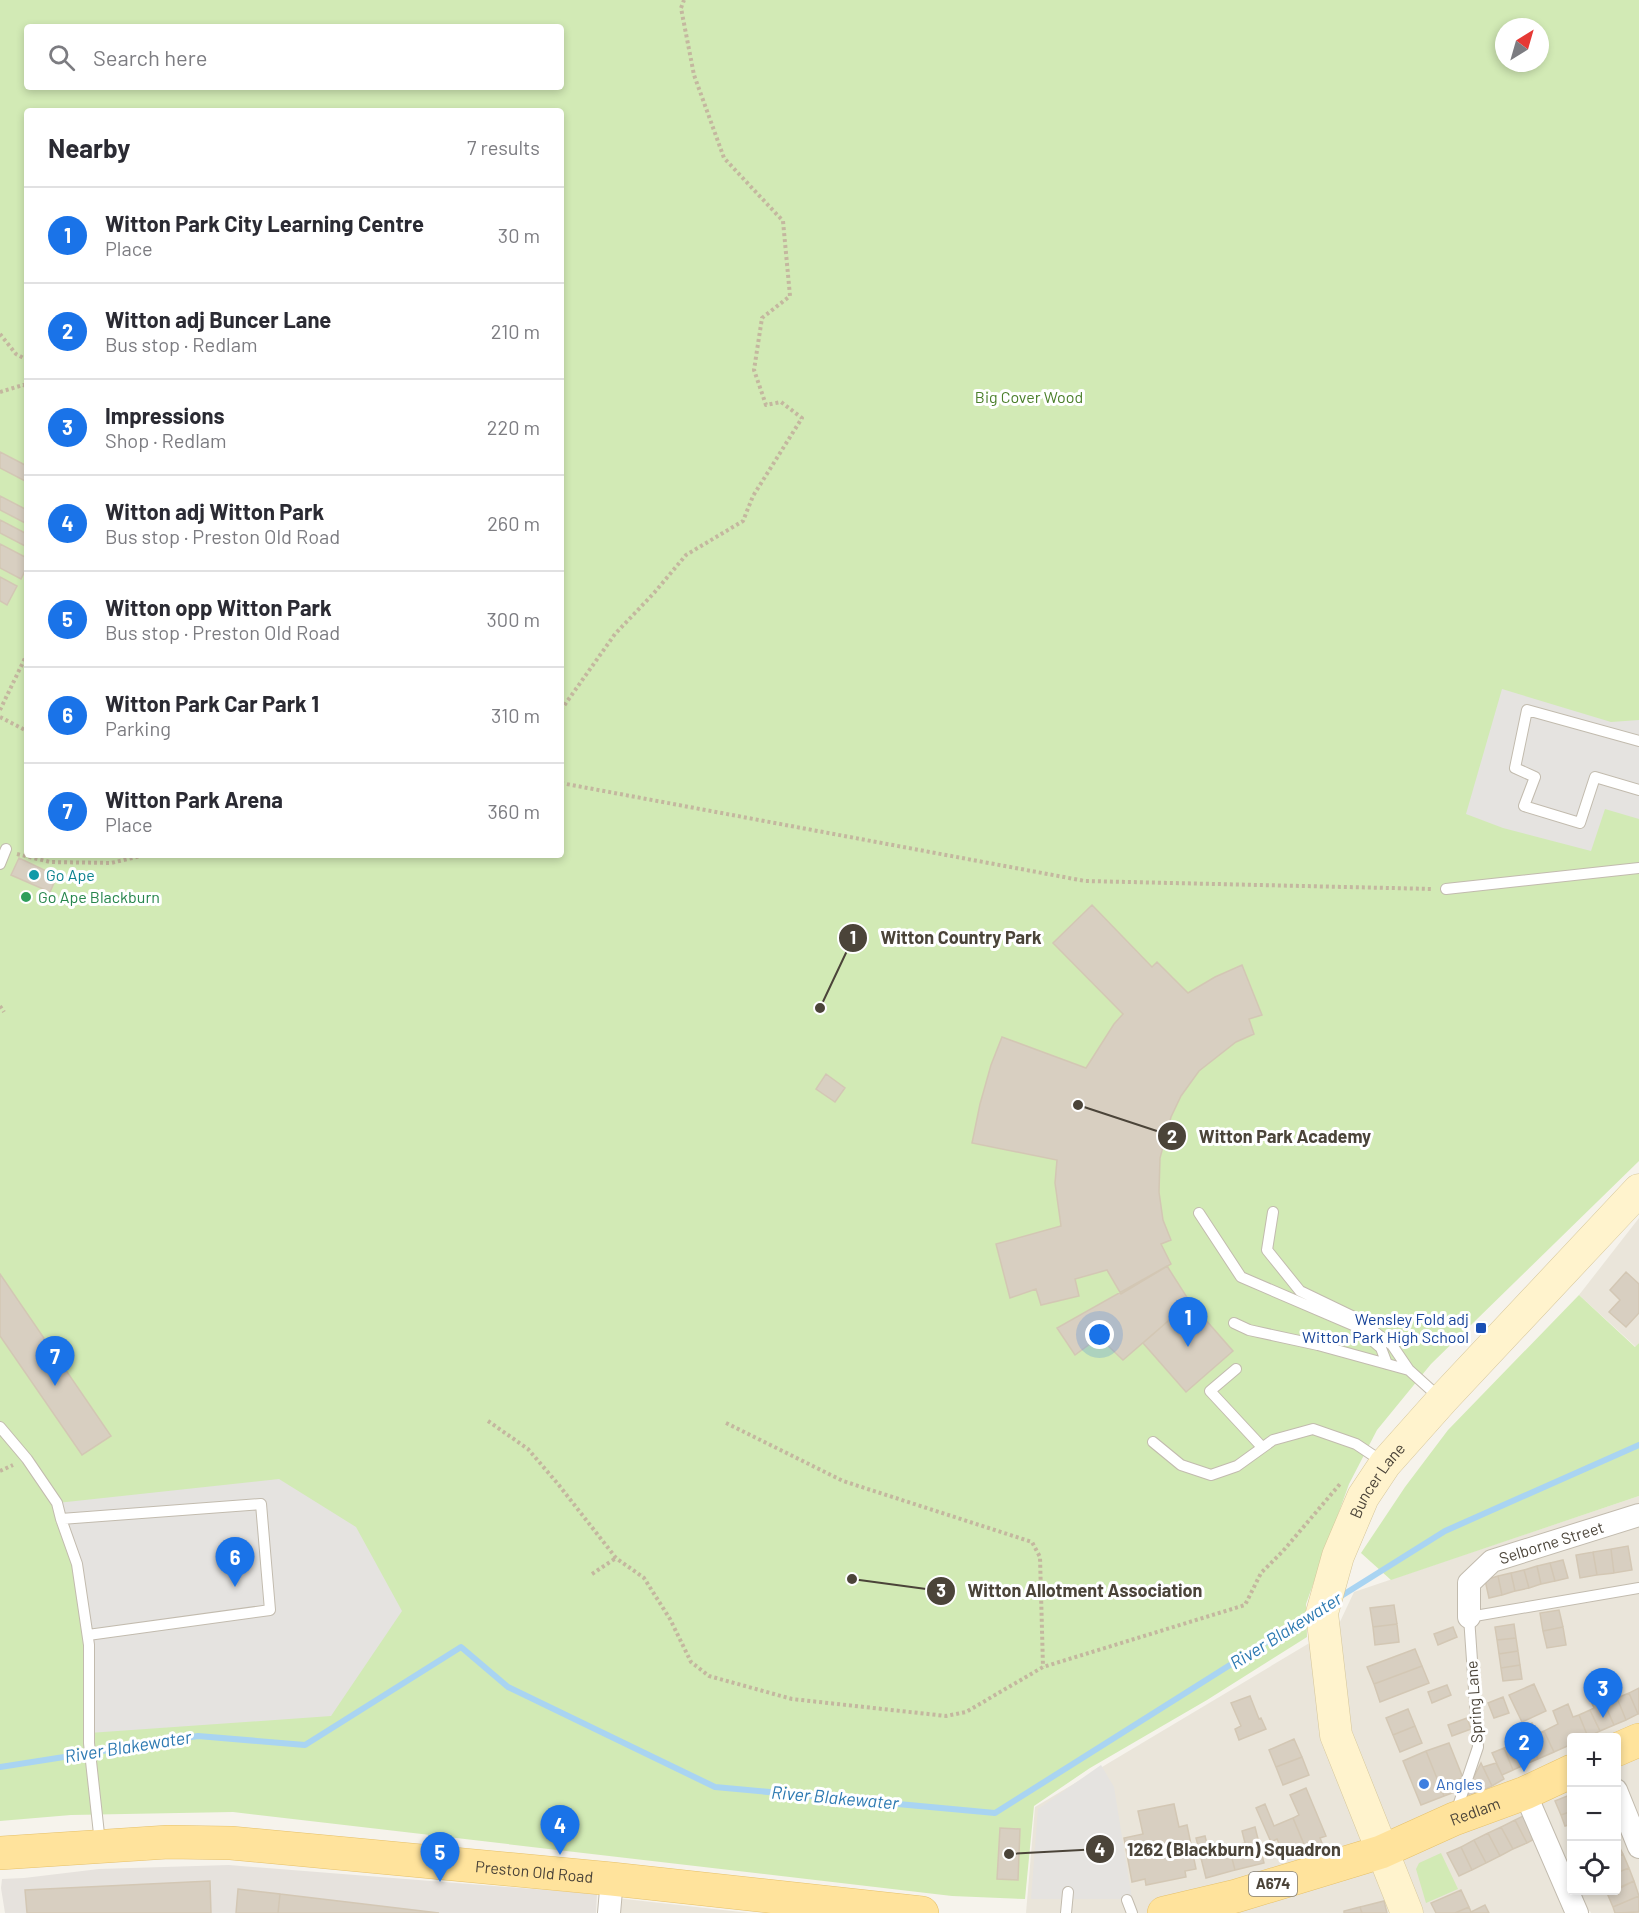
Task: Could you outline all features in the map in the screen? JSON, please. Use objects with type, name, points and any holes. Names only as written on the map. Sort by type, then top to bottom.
[{"type":"main road","name":"Buncer Lane","points":[[1381,1852],[1336,1735],[1322,1613],[1338,1556],[1363,1497],[1379,1473],[1442,1400],[1639,1190]]},
{"type":"main road","points":[[1621,1748],[1639,1740]]},
{"type":"main road","name":"Redlam","points":[[1381,1852],[1454,1819],[1525,1794],[1567,1773]]},
{"type":"main road","name":"Preston Old Road","points":[[9,1852],[168,1842],[231,1843],[612,1879],[922,1913]]},
{"type":"main road","name":"A674","points":[[1164,1913],[1236,1896],[1381,1852]]},
{"type":"main road","points":[[1381,1852],[1407,1913]]},
{"type":"street","name":"Selborne Street","points":[[1469,1617],[1469,1583],[1492,1561],[1639,1515]]},
{"type":"street","points":[[1525,1794],[1577,1913]]},
{"type":"street","points":[[1621,1800],[1639,1847]]},
{"type":"street","points":[[609,1913],[612,1879]]},
{"type":"lane","points":[[1639,741],[1527,710],[1515,768],[1534,777],[1524,806],[1580,823],[1595,777],[1639,790]]},
{"type":"lane","points":[[0,864],[6,849]]},
{"type":"lane","points":[[1446,889],[1639,868]]},
{"type":"lane","points":[[1273,1212],[1267,1250],[1300,1291],[1356,1318],[1392,1345],[1409,1370],[1442,1400]]},
{"type":"lane","points":[[1199,1213],[1241,1277],[1355,1326],[1381,1348],[1388,1364]]},
{"type":"lane","points":[[1234,1323],[1249,1330],[1318,1345],[1409,1370]]},
{"type":"lane","points":[[1236,1369],[1210,1391],[1262,1447]]},
{"type":"lane","points":[[0,1427],[27,1459],[57,1503],[77,1564],[88,1635],[88,1743],[100,1846]]},
{"type":"lane","points":[[1153,1442],[1181,1465],[1211,1475],[1237,1466],[1272,1440],[1313,1429],[1356,1444],[1379,1473]]},
{"type":"lane","points":[[61,1519],[261,1504],[270,1610],[88,1635]]},
{"type":"lane","points":[[1469,1617],[1639,1588]]},
{"type":"lane","name":"Spring Lane","points":[[1454,1819],[1478,1747],[1469,1617]]},
{"type":"lane","points":[[1066,1913],[1068,1892]]},
{"type":"lane","points":[[1127,1900],[1132,1913]]},
{"type":"path","points":[[564,706],[615,634],[686,555],[743,521],[753,496],[802,418],[781,402],[766,405],[754,370],[762,318],[790,296],[783,222],[724,158],[694,75],[681,8],[684,0]]},
{"type":"path","points":[[0,334],[16,354],[24,358]]},
{"type":"path","points":[[0,392],[24,385]]},
{"type":"path","points":[[0,710],[24,660]]},
{"type":"path","points":[[0,717],[24,729]]},
{"type":"path","points":[[564,784],[1085,881],[1446,889]]},
{"type":"path","points":[[6,849],[24,854]]},
{"type":"path","points":[[36,858],[50,862],[111,863],[133,858]]},
{"type":"path","points":[[0,1006],[4,1012]]},
{"type":"path","points":[[488,1421],[528,1449],[616,1558],[644,1578],[670,1619],[691,1662],[709,1676],[792,1699],[946,1716],[966,1712],[1043,1666],[1245,1605],[1261,1573],[1283,1551],[1340,1484],[1379,1473]]},
{"type":"path","points":[[726,1423],[843,1480],[1032,1542],[1040,1557],[1043,1666]]},
{"type":"path","points":[[592,1574],[616,1558]]},
{"type":"shaded area","points":[[1502,689],[1611,722],[1639,720],[1639,819],[1605,809],[1591,851],[1503,828],[1466,814]]},
{"type":"shaded area","points":[[1639,1218],[1639,1343],[1636,1347],[1579,1295]]},
{"type":"shaded area","points":[[279,1479],[356,1527],[402,1611],[331,1716],[89,1733],[89,1645],[77,1564],[57,1503]]},
{"type":"shaded area","points":[[1639,1496],[1639,1913],[1591,1913],[1590,1911],[1582,1913],[1026,1913],[1035,1807],[1338,1626],[1354,1592]]},
{"type":"shaded area","points":[[1101,1765],[1114,1787],[1132,1899],[1031,1899],[1038,1809]]},
{"type":"shaded area","points":[[229,1865],[597,1894],[596,1913],[5,1913],[1,1888],[2,1879],[99,1869]]},
{"type":"shaded area","points":[[616,1898],[750,1913],[614,1913]]},
{"type":"green space","name":"Big Cover Wood","points":[[0,0],[1639,0],[1639,1161],[1431,1364],[1377,1430],[1349,1484],[1306,1604],[1307,1637],[1207,1700],[1090,1768],[1034,1806],[1025,1899],[952,1896],[233,1812],[71,1815],[0,1821]]},
{"type":"green space","points":[[1579,1295],[1635,1347],[1639,1343],[1639,1496],[1391,1580],[1361,1553],[1405,1487],[1448,1430]]},
{"type":"green space","points":[[1441,1853],[1458,1889],[1426,1903],[1416,1869],[1419,1863]]},
{"type":"building","points":[[0,452],[24,464],[24,480],[0,468]]},
{"type":"building","points":[[0,496],[24,508],[24,522],[0,510]]},
{"type":"building","points":[[0,520],[24,532],[24,545],[0,533]]},
{"type":"building","points":[[0,544],[24,556],[24,573],[21,579],[0,568]]},
{"type":"building","points":[[0,577],[17,586],[7,605],[0,601]]},
{"type":"building","name":"Go Ape","points":[[19,858],[57,876],[50,892],[11,875]]},
{"type":"building","points":[[1092,905],[1152,967],[1157,962],[1188,993],[1242,965],[1262,1015],[1249,1019],[1254,1034],[1236,1042],[1199,1071],[1181,1096],[1171,1117],[1160,1158],[1159,1192],[1163,1220],[1171,1240],[1161,1244],[1171,1264],[1121,1294],[1107,1270],[1075,1279],[1079,1296],[1041,1305],[1036,1289],[1010,1298],[996,1244],[1061,1226],[1055,1183],[1057,1160],[972,1143],[991,1065],[1002,1037],[1086,1068],[1123,1014],[1053,943]]},
{"type":"building","points":[[826,1074],[845,1088],[835,1102],[816,1089]]},
{"type":"building","points":[[1167,1266],[1190,1302],[1123,1360],[1103,1341],[1090,1344],[1075,1355],[1057,1328]]},
{"type":"building","points":[[1626,1272],[1639,1284],[1639,1313],[1626,1327],[1609,1312],[1620,1300],[1610,1290]]},
{"type":"building","points":[[0,1274],[111,1436],[82,1455],[0,1336]]},
{"type":"building","points":[[1190,1302],[1233,1351],[1186,1392],[1143,1343]]},
{"type":"building","points":[[1628,1546],[1632,1570],[1614,1573],[1611,1549]]},
{"type":"building","points":[[1611,1549],[1614,1573],[1597,1575],[1593,1552]]},
{"type":"building","points":[[1593,1552],[1597,1575],[1580,1578],[1576,1555]]},
{"type":"building","points":[[1563,1560],[1568,1578],[1555,1581],[1550,1563]]},
{"type":"building","points":[[1550,1563],[1555,1581],[1541,1584],[1537,1566]]},
{"type":"building","points":[[1537,1566],[1541,1584],[1529,1588],[1524,1570]]},
{"type":"building","points":[[1524,1570],[1529,1588],[1515,1591],[1511,1573]]},
{"type":"building","points":[[1511,1573],[1515,1591],[1502,1595],[1498,1576]]},
{"type":"building","points":[[1498,1576],[1502,1595],[1489,1598],[1485,1580]]},
{"type":"building","points":[[1394,1605],[1397,1624],[1373,1627],[1370,1608]]},
{"type":"building","points":[[1559,1610],[1563,1627],[1543,1631],[1540,1613]]},
{"type":"building","points":[[1397,1624],[1399,1642],[1375,1645],[1373,1627]]},
{"type":"building","points":[[1514,1624],[1516,1638],[1497,1640],[1495,1627]]},
{"type":"building","points":[[1453,1627],[1457,1637],[1438,1645],[1434,1634]]},
{"type":"building","points":[[1563,1627],[1566,1645],[1547,1648],[1543,1631]]},
{"type":"building","points":[[1516,1638],[1518,1651],[1499,1654],[1497,1640]]},
{"type":"building","points":[[1415,1649],[1422,1666],[1374,1684],[1367,1667]]},
{"type":"building","points":[[1518,1651],[1520,1665],[1501,1668],[1499,1654]]},
{"type":"building","points":[[1520,1665],[1522,1679],[1503,1681],[1501,1668]]},
{"type":"building","points":[[1422,1666],[1429,1683],[1380,1702],[1374,1684]]},
{"type":"building","points":[[1534,1684],[1546,1711],[1522,1722],[1509,1695]]},
{"type":"building","points":[[1447,1685],[1451,1695],[1432,1703],[1428,1692]]},
{"type":"building","points":[[1597,1688],[1614,1725],[1600,1731],[1590,1710],[1594,1708],[1587,1692]]},
{"type":"building","points":[[1639,1688],[1639,1714],[1638,1714],[1629,1693]]},
{"type":"building","points":[[1607,1690],[1611,1700],[1617,1698],[1626,1720],[1614,1725],[1600,1693]]},
{"type":"building","points":[[1629,1693],[1638,1714],[1626,1720],[1617,1698]]},
{"type":"building","points":[[1250,1696],[1259,1719],[1261,1718],[1266,1729],[1239,1740],[1235,1729],[1241,1726],[1231,1703]]},
{"type":"building","points":[[1503,1697],[1509,1713],[1494,1718],[1488,1703]]},
{"type":"building","points":[[1568,1704],[1573,1717],[1579,1715],[1586,1733],[1567,1733],[1567,1746],[1554,1752],[1544,1731],[1558,1724],[1553,1711]]},
{"type":"building","points":[[1408,1709],[1415,1726],[1393,1735],[1386,1718]]},
{"type":"building","points":[[1590,1710],[1600,1731],[1586,1733],[1579,1715]]},
{"type":"building","points":[[1467,1718],[1471,1729],[1452,1736],[1448,1725]]},
{"type":"building","points":[[1532,1723],[1537,1734],[1544,1731],[1554,1752],[1538,1759],[1522,1728]]},
{"type":"building","points":[[1415,1726],[1422,1743],[1400,1752],[1393,1735]]},
{"type":"building","points":[[1525,1734],[1538,1759],[1524,1765],[1515,1738]]},
{"type":"building","points":[[1294,1739],[1302,1757],[1276,1767],[1269,1750]]},
{"type":"building","points":[[1449,1743],[1463,1778],[1456,1780],[1460,1790],[1444,1796],[1426,1751]]},
{"type":"building","points":[[1515,1743],[1524,1765],[1513,1770],[1504,1748]]},
{"type":"building","points":[[1504,1748],[1513,1770],[1502,1775],[1492,1753]]},
{"type":"building","points":[[1426,1751],[1444,1796],[1421,1805],[1403,1761]]},
{"type":"building","points":[[1302,1757],[1309,1775],[1283,1785],[1276,1767]]},
{"type":"building","points":[[1481,1763],[1492,1786],[1470,1796],[1466,1792]]},
{"type":"building","points":[[1496,1763],[1504,1779],[1492,1786],[1483,1767]]},
{"type":"building","points":[[1306,1788],[1326,1836],[1320,1838],[1322,1843],[1306,1849],[1293,1818],[1299,1815],[1290,1795]]},
{"type":"building","points":[[1567,1796],[1567,1813],[1561,1815],[1555,1801]]},
{"type":"building","points":[[1174,1804],[1179,1827],[1187,1825],[1196,1869],[1185,1871],[1186,1877],[1146,1885],[1145,1879],[1132,1882],[1124,1838],[1143,1834],[1138,1811]]},
{"type":"building","points":[[1265,1804],[1274,1826],[1293,1818],[1306,1849],[1291,1856],[1289,1851],[1283,1853],[1277,1839],[1271,1842],[1256,1808]]},
{"type":"building","points":[[1529,1813],[1540,1836],[1527,1843],[1515,1820]]},
{"type":"building","points":[[1567,1813],[1567,1825],[1565,1826],[1561,1815]]},
{"type":"building","points":[[1515,1820],[1527,1843],[1513,1849],[1501,1827]]},
{"type":"building","points":[[1255,1827],[1264,1863],[1235,1870],[1229,1847],[1245,1843],[1242,1831]]},
{"type":"building","points":[[1501,1827],[1513,1849],[1500,1856],[1488,1833]]},
{"type":"building","points":[[1000,1828],[1020,1829],[1018,1880],[997,1879]]},
{"type":"building","points":[[1488,1833],[1500,1856],[1486,1863],[1474,1840]]},
{"type":"building","points":[[1205,1836],[1209,1852],[1229,1847],[1235,1870],[1206,1878],[1196,1838]]},
{"type":"building","points":[[1474,1840],[1486,1863],[1472,1870],[1461,1847]]},
{"type":"building","points":[[1461,1847],[1472,1870],[1459,1876],[1447,1853]]},
{"type":"building","points":[[1623,1854],[1629,1868],[1621,1871],[1621,1855]]},
{"type":"building","points":[[1629,1868],[1634,1881],[1621,1887],[1621,1871]]},
{"type":"building","points":[[210,1881],[211,1913],[27,1913],[25,1890]]},
{"type":"building","points":[[1634,1881],[1639,1896],[1613,1907],[1608,1895],[1621,1895],[1621,1888]]},
{"type":"building","points":[[238,1889],[280,1894],[278,1913],[236,1913]]},
{"type":"building","points":[[1461,1890],[1469,1907],[1455,1913],[1436,1913],[1431,1903]]},
{"type":"building","points":[[280,1894],[439,1913],[278,1913]]},
{"type":"building","points":[[1639,1896],[1639,1912],[1615,1913],[1613,1907]]},
{"type":"building","points":[[1384,1901],[1387,1913],[1362,1913],[1360,1907]]},
{"type":"building","points":[[1485,1905],[1489,1913],[1455,1913],[1469,1907],[1471,1912]]},
{"type":"building","points":[[1360,1907],[1362,1913],[1344,1913],[1344,1911]]},
{"type":"waterway","name":"River Blakewater","points":[[1338,1598],[1445,1531],[1639,1445]]},
{"type":"waterway","name":"River Blakewater","points":[[0,1767],[198,1736],[305,1745],[461,1647],[508,1687],[715,1787],[995,1813],[1311,1614]]},
{"type":"place","name":"Go Ape","points":[[34,875]]},
{"type":"place","name":"Go Ape Blackburn","points":[[26,897]]},
{"type":"place","name":"Witton Country Park","points":[[820,1008]]},
{"type":"place","name":"Witton Park Academy","points":[[1078,1105]]},
{"type":"place","name":"Wensley Fold adj Witton Park High School","points":[[1481,1328]]},
{"type":"place","name":"Witton Park City Learning Centre","points":[[1188,1347]]},
{"type":"place","name":"Witton Park Arena","points":[[55,1386]]},
{"type":"place","name":"Witton Allotment Association","points":[[852,1579]]},
{"type":"place","name":"Witton Park Car Park 1","points":[[235,1587]]},
{"type":"place","name":"Impressions","points":[[1603,1718]]},
{"type":"place","name":"Witton adj Buncer Lane","points":[[1524,1772]]},
{"type":"place","name":"Angles","points":[[1424,1784]]},
{"type":"place","name":"1262 (Blackburn) Squadron","points":[[1009,1854]]},
{"type":"place","name":"Witton adj Witton Park","points":[[560,1855]]},
{"type":"place","name":"Witton opp Witton Park","points":[[440,1882]]}]
